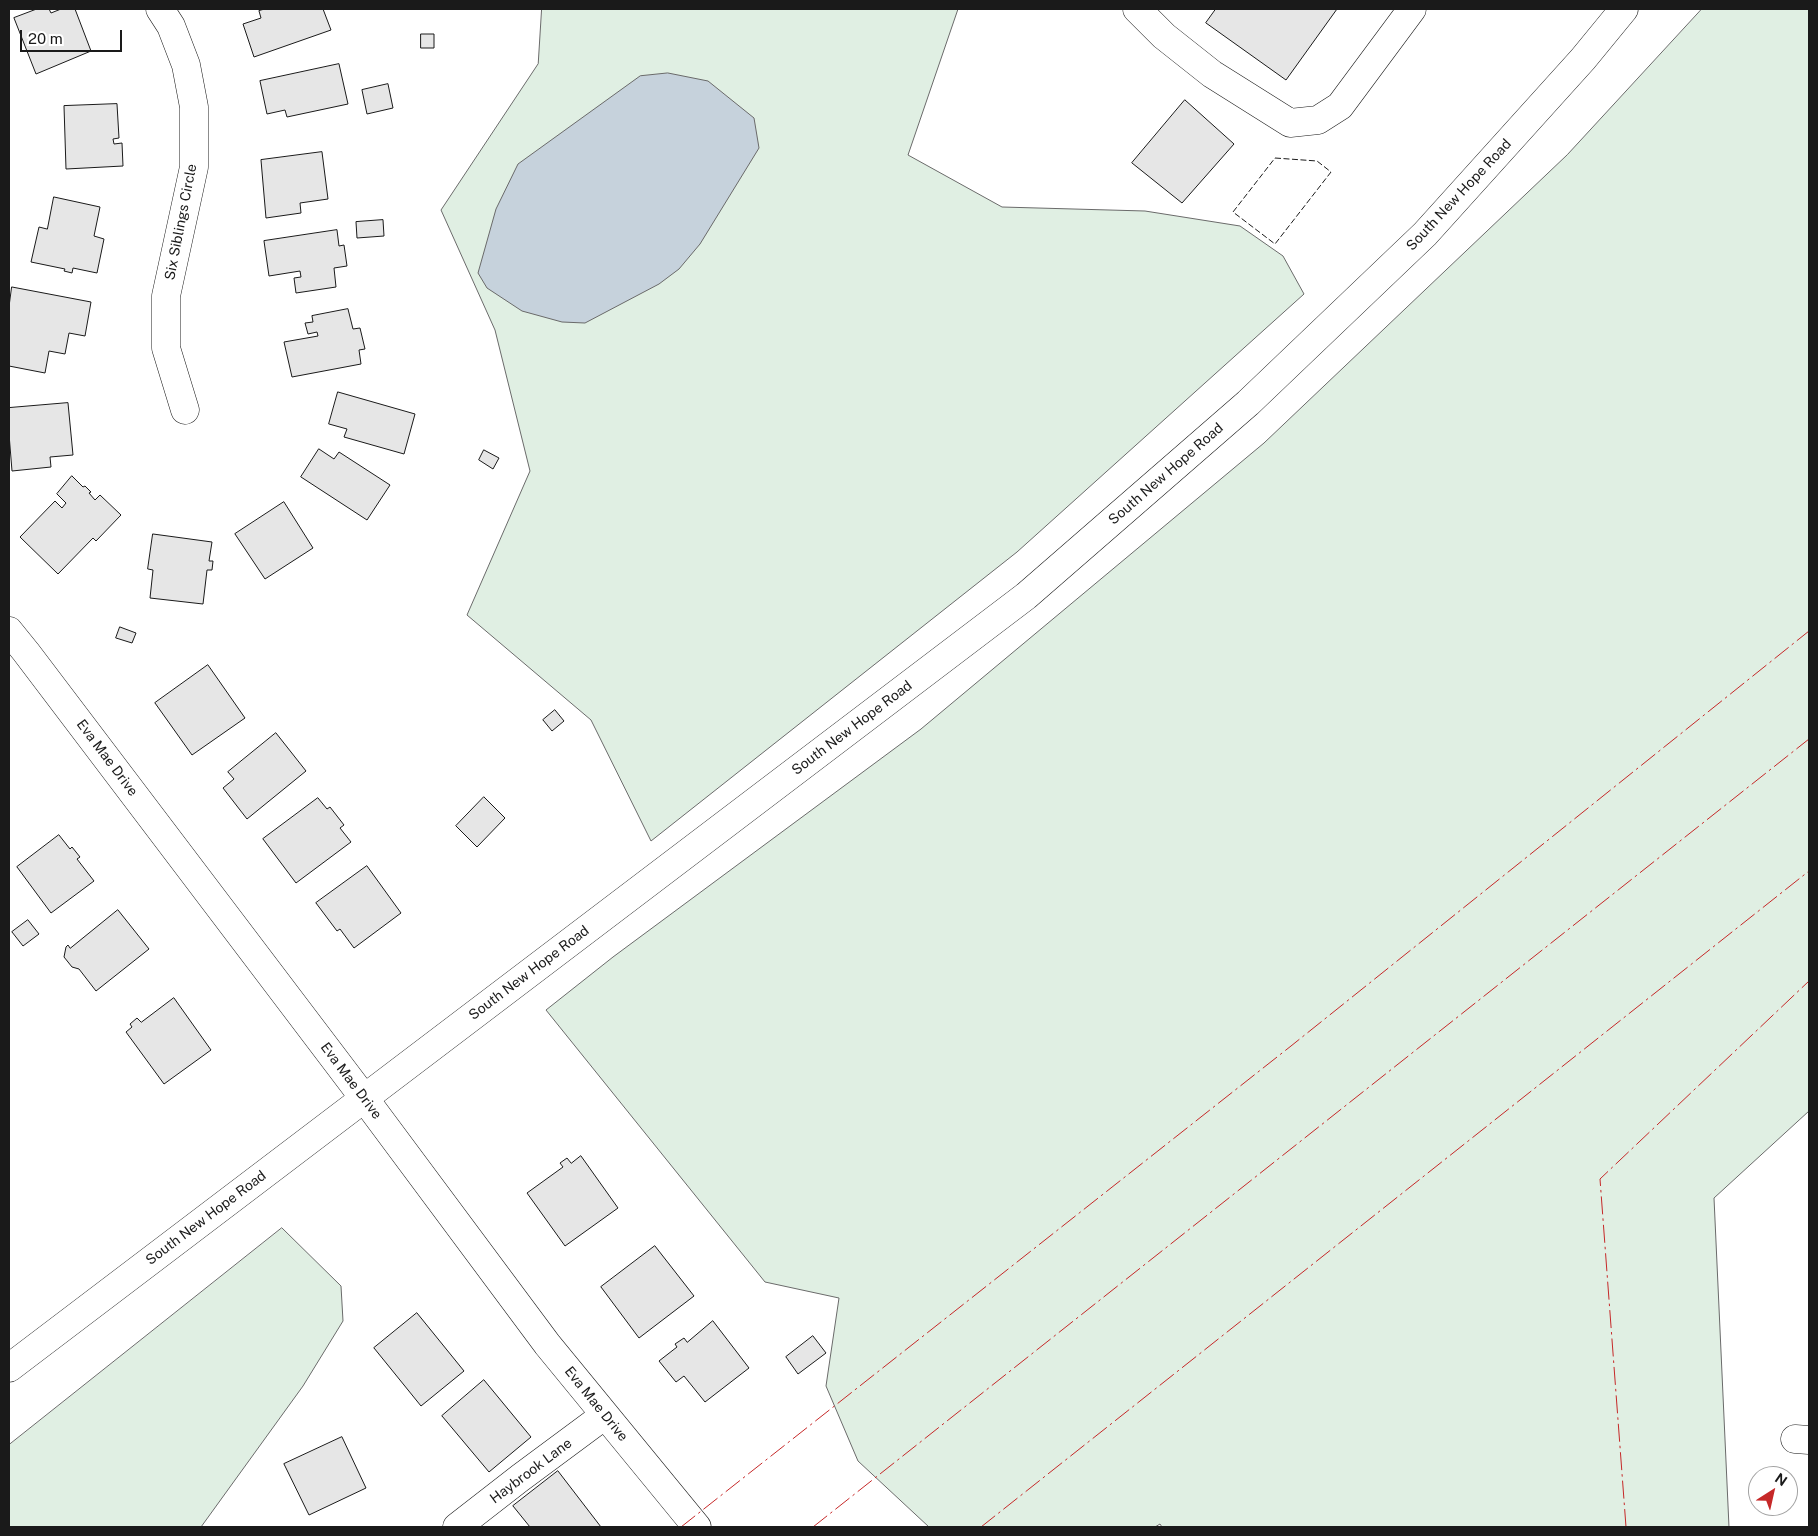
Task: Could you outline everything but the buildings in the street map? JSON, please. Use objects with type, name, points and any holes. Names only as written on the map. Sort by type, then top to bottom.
[{"type":"main road","name":"Six Siblings Circle","points":[[160,9],[171,26],[186,65],[194,107],[194,167],[166,296],[166,348],[185,410]]},
{"type":"main road","points":[[1137,9],[1164,36],[1212,74],[1290,123],[1318,120],[1340,106],[1412,9]]},
{"type":"main road","name":"South New Hope Road","points":[[9,1368],[1026,596],[1248,402],[1425,234],[1577,66],[1624,9]]},
{"type":"main road","name":"Eva Mae Drive","points":[[9,631],[364,1098],[547,1344],[697,1527]]},
{"type":"main road","name":"Haybrook Lane","points":[[457,1527],[605,1415]]},
{"type":"green space","points":[[542,9],[958,9],[908,155],[1002,207],[1145,211],[1240,226],[1283,256],[1304,294],[1017,552],[651,841],[591,720],[467,615],[530,471],[495,330],[441,210],[538,64]]},
{"type":"green space","points":[[1702,9],[1809,9],[1809,1111],[1714,1198],[1729,1527],[1162,1527],[1160,1524],[1155,1527],[929,1527],[858,1461],[826,1386],[839,1298],[765,1282],[546,1010],[613,957],[921,729],[1264,443],[1567,155]]},
{"type":"green space","points":[[282,1228],[341,1286],[343,1321],[303,1386],[201,1527],[9,1527],[9,1445]]},
{"type":"shaded area","points":[[668,73],[708,81],[754,118],[759,148],[700,244],[679,269],[659,284],[585,323],[562,322],[522,311],[487,288],[478,273],[496,209],[518,164],[640,76]]},
{"type":"fence","points":[[1275,158],[1317,161],[1331,172],[1275,244],[1233,212],[1275,158]]},
{"type":"power","points":[[681,1527],[1291,1046],[1809,631]]},
{"type":"power","points":[[813,1527],[1809,739]]},
{"type":"power","points":[[981,1527],[1809,871]]},
{"type":"power","points":[[1626,1527],[1600,1179],[1809,981]]}]
